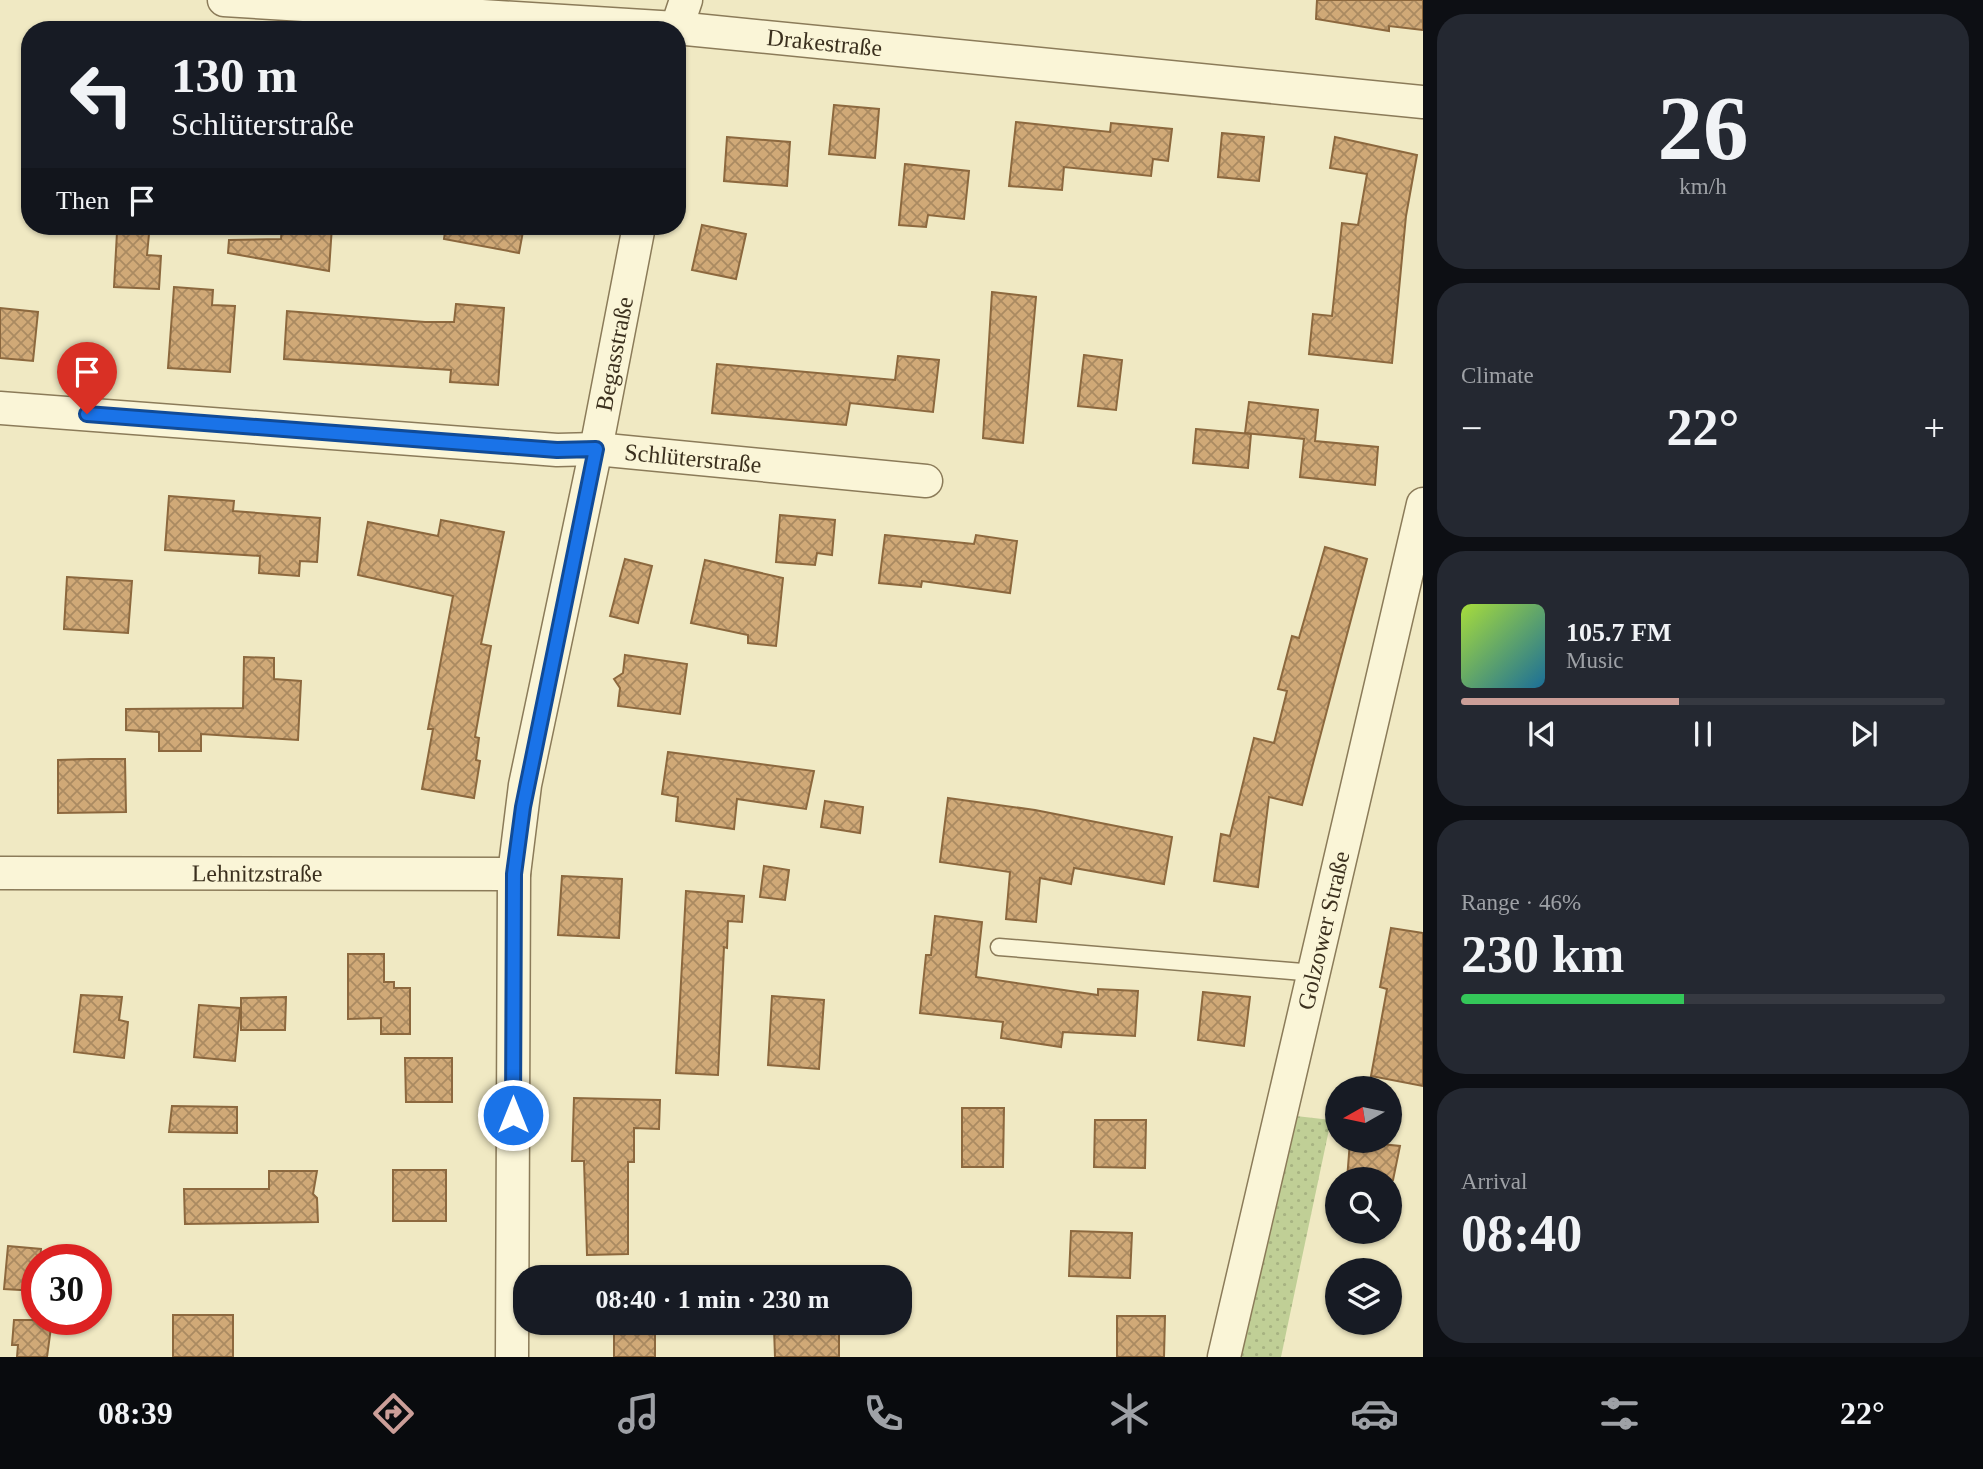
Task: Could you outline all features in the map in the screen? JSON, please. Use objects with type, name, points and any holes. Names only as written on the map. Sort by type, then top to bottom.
[{"type":"street","name":"Drakestraße","points":[[223,0],[679,19],[1423,102]]},
{"type":"street","name":"Begasstraße","points":[[512,1357],[514,874],[525,785],[596,449],[637,235]]},
{"type":"street","name":"Schlüterstraße","points":[[0,408],[557,450],[596,449],[926,481]]},
{"type":"street","name":"Golzower Straße","points":[[1224,1357],[1423,504]]},
{"type":"street","name":"Lehnitzstraße","points":[[0,873],[514,874]]},
{"type":"lane","points":[[999,947],[1315,973]]},
{"type":"green space","points":[[1296,1116],[1325,1119],[1325,1148],[1281,1357],[1241,1357]]},
{"type":"building","points":[[1317,0],[1423,0],[1423,30],[1389,26],[1389,31],[1316,19]]},
{"type":"building","points":[[834,105],[879,109],[875,158],[829,154]]},
{"type":"building","points":[[1016,122],[1110,132],[1111,123],[1172,129],[1168,161],[1153,159],[1151,176],[1064,167],[1062,190],[1009,186]]},
{"type":"building","points":[[1222,133],[1264,137],[1259,181],[1218,177]]},
{"type":"building","points":[[727,137],[790,142],[787,186],[724,181]]},
{"type":"building","points":[[1335,137],[1417,155],[1406,216],[1392,363],[1309,354],[1313,314],[1332,316],[1342,223],[1358,225],[1367,174],[1330,168]]},
{"type":"building","points":[[905,164],[969,171],[964,219],[928,215],[926,227],[899,225]]},
{"type":"building","points":[[702,225],[746,234],[736,279],[692,270]]},
{"type":"building","points":[[117,235],[149,235],[147,255],[161,256],[159,289],[114,287]]},
{"type":"building","points":[[281,235],[331,235],[329,271],[228,253],[229,240],[281,239]]},
{"type":"building","points":[[445,235],[522,235],[519,253],[444,239]]},
{"type":"building","points":[[174,287],[213,290],[212,305],[235,306],[230,372],[168,368]]},
{"type":"building","points":[[992,292],[1036,297],[1023,443],[983,438]]},
{"type":"building","points":[[456,304],[504,308],[498,385],[450,382],[451,370],[284,359],[287,311],[454,322]]},
{"type":"building","points":[[0,308],[38,312],[33,361],[0,358]]},
{"type":"building","points":[[1084,355],[1122,360],[1116,410],[1078,406]]},
{"type":"building","points":[[898,356],[939,360],[933,412],[850,403],[846,425],[712,413],[717,364],[895,380]]},
{"type":"building","points":[[1249,402],[1318,410],[1315,441],[1378,447],[1375,485],[1300,477],[1304,439],[1245,433]]},
{"type":"building","points":[[1196,429],[1251,434],[1248,468],[1193,463]]},
{"type":"building","points":[[169,496],[234,501],[233,511],[320,518],[317,562],[300,561],[299,576],[259,573],[260,556],[165,550]]},
{"type":"building","points":[[780,515],[835,520],[832,555],[817,553],[815,565],[776,562]]},
{"type":"building","points":[[441,520],[504,532],[481,644],[491,646],[475,737],[479,738],[476,760],[480,761],[474,798],[422,789],[433,729],[428,729],[453,596],[358,575],[368,522],[438,536]]},
{"type":"building","points":[[885,535],[974,544],[976,535],[1017,541],[1010,593],[922,581],[921,587],[879,583]]},
{"type":"building","points":[[1325,547],[1367,559],[1302,805],[1269,797],[1258,887],[1214,881],[1221,834],[1230,836],[1254,738],[1274,743],[1287,691],[1278,689],[1292,636],[1299,638]]},
{"type":"building","points":[[625,559],[652,566],[638,623],[610,616]]},
{"type":"building","points":[[705,560],[783,578],[776,646],[748,643],[748,635],[691,623]]},
{"type":"building","points":[[67,577],[132,581],[128,633],[64,629]]},
{"type":"building","points":[[625,655],[687,664],[680,714],[618,706],[620,688],[614,679],[623,673]]},
{"type":"building","points":[[244,657],[274,658],[274,679],[301,681],[298,740],[201,734],[201,751],[159,751],[159,732],[126,730],[126,709],[243,708]]},
{"type":"building","points":[[668,752],[814,771],[806,809],[737,799],[734,829],[676,821],[678,797],[662,794]]},
{"type":"building","points":[[125,759],[126,812],[58,813],[58,760]]},
{"type":"building","points":[[948,798],[1035,810],[1172,837],[1164,884],[1074,868],[1071,884],[1040,878],[1036,922],[1006,919],[1010,872],[940,862]]},
{"type":"building","points":[[825,801],[863,807],[860,833],[821,827]]},
{"type":"building","points":[[764,866],[789,870],[785,900],[760,897]]},
{"type":"building","points":[[562,876],[622,879],[619,938],[558,935]]},
{"type":"building","points":[[686,891],[744,896],[742,922],[728,921],[727,948],[724,947],[718,1075],[676,1073]]},
{"type":"building","points":[[935,916],[982,922],[976,977],[1098,995],[1098,989],[1138,991],[1135,1036],[1063,1032],[1061,1047],[1001,1038],[1003,1022],[920,1013],[926,955],[931,955]]},
{"type":"building","points":[[1391,928],[1423,933],[1423,1086],[1402,1082],[1402,1076],[1371,1076],[1387,989],[1380,987]]},
{"type":"building","points":[[348,954],[384,954],[384,982],[394,982],[394,988],[410,988],[410,1034],[381,1034],[381,1018],[348,1019]]},
{"type":"building","points":[[1203,992],[1250,997],[1244,1046],[1198,1040]]},
{"type":"building","points":[[81,995],[122,997],[119,1020],[128,1022],[124,1058],[74,1052]]},
{"type":"building","points":[[772,996],[824,1000],[819,1069],[768,1065]]},
{"type":"building","points":[[286,997],[285,1030],[241,1030],[241,998]]},
{"type":"building","points":[[199,1005],[240,1008],[235,1061],[194,1057]]},
{"type":"building","points":[[405,1058],[452,1058],[452,1102],[406,1102]]},
{"type":"building","points":[[574,1098],[660,1100],[659,1129],[634,1128],[634,1162],[628,1162],[628,1254],[587,1255],[584,1161],[572,1161]]},
{"type":"building","points":[[172,1106],[237,1107],[237,1133],[169,1132]]},
{"type":"building","points":[[962,1108],[1004,1108],[1003,1167],[962,1167]]},
{"type":"building","points":[[1095,1120],[1146,1120],[1145,1168],[1094,1167]]},
{"type":"building","points":[[1349,1153],[1399,1153],[1396,1167],[1348,1167]]},
{"type":"building","points":[[393,1170],[446,1170],[446,1221],[393,1221]]},
{"type":"building","points":[[269,1171],[317,1171],[313,1194],[317,1198],[318,1222],[185,1224],[184,1189],[269,1189]]},
{"type":"building","points":[[1071,1231],[1132,1233],[1130,1278],[1069,1276]]},
{"type":"building","points":[[8,1246],[21,1247],[21,1290],[4,1289]]},
{"type":"building","points":[[173,1315],[233,1315],[233,1357],[173,1357]]},
{"type":"building","points":[[1117,1316],[1165,1316],[1164,1357],[1117,1357]]},
{"type":"building","points":[[14,1320],[21,1320],[21,1335],[50,1335],[47,1357],[17,1357],[18,1345],[12,1345]]},
{"type":"building","points":[[614,1335],[655,1335],[655,1357],[614,1357]]},
{"type":"building","points":[[774,1335],[839,1335],[839,1357],[775,1357]]},
{"type":"route","points":[[87,414],[557,450],[596,449],[525,785],[514,874],[513,1115]]}]
